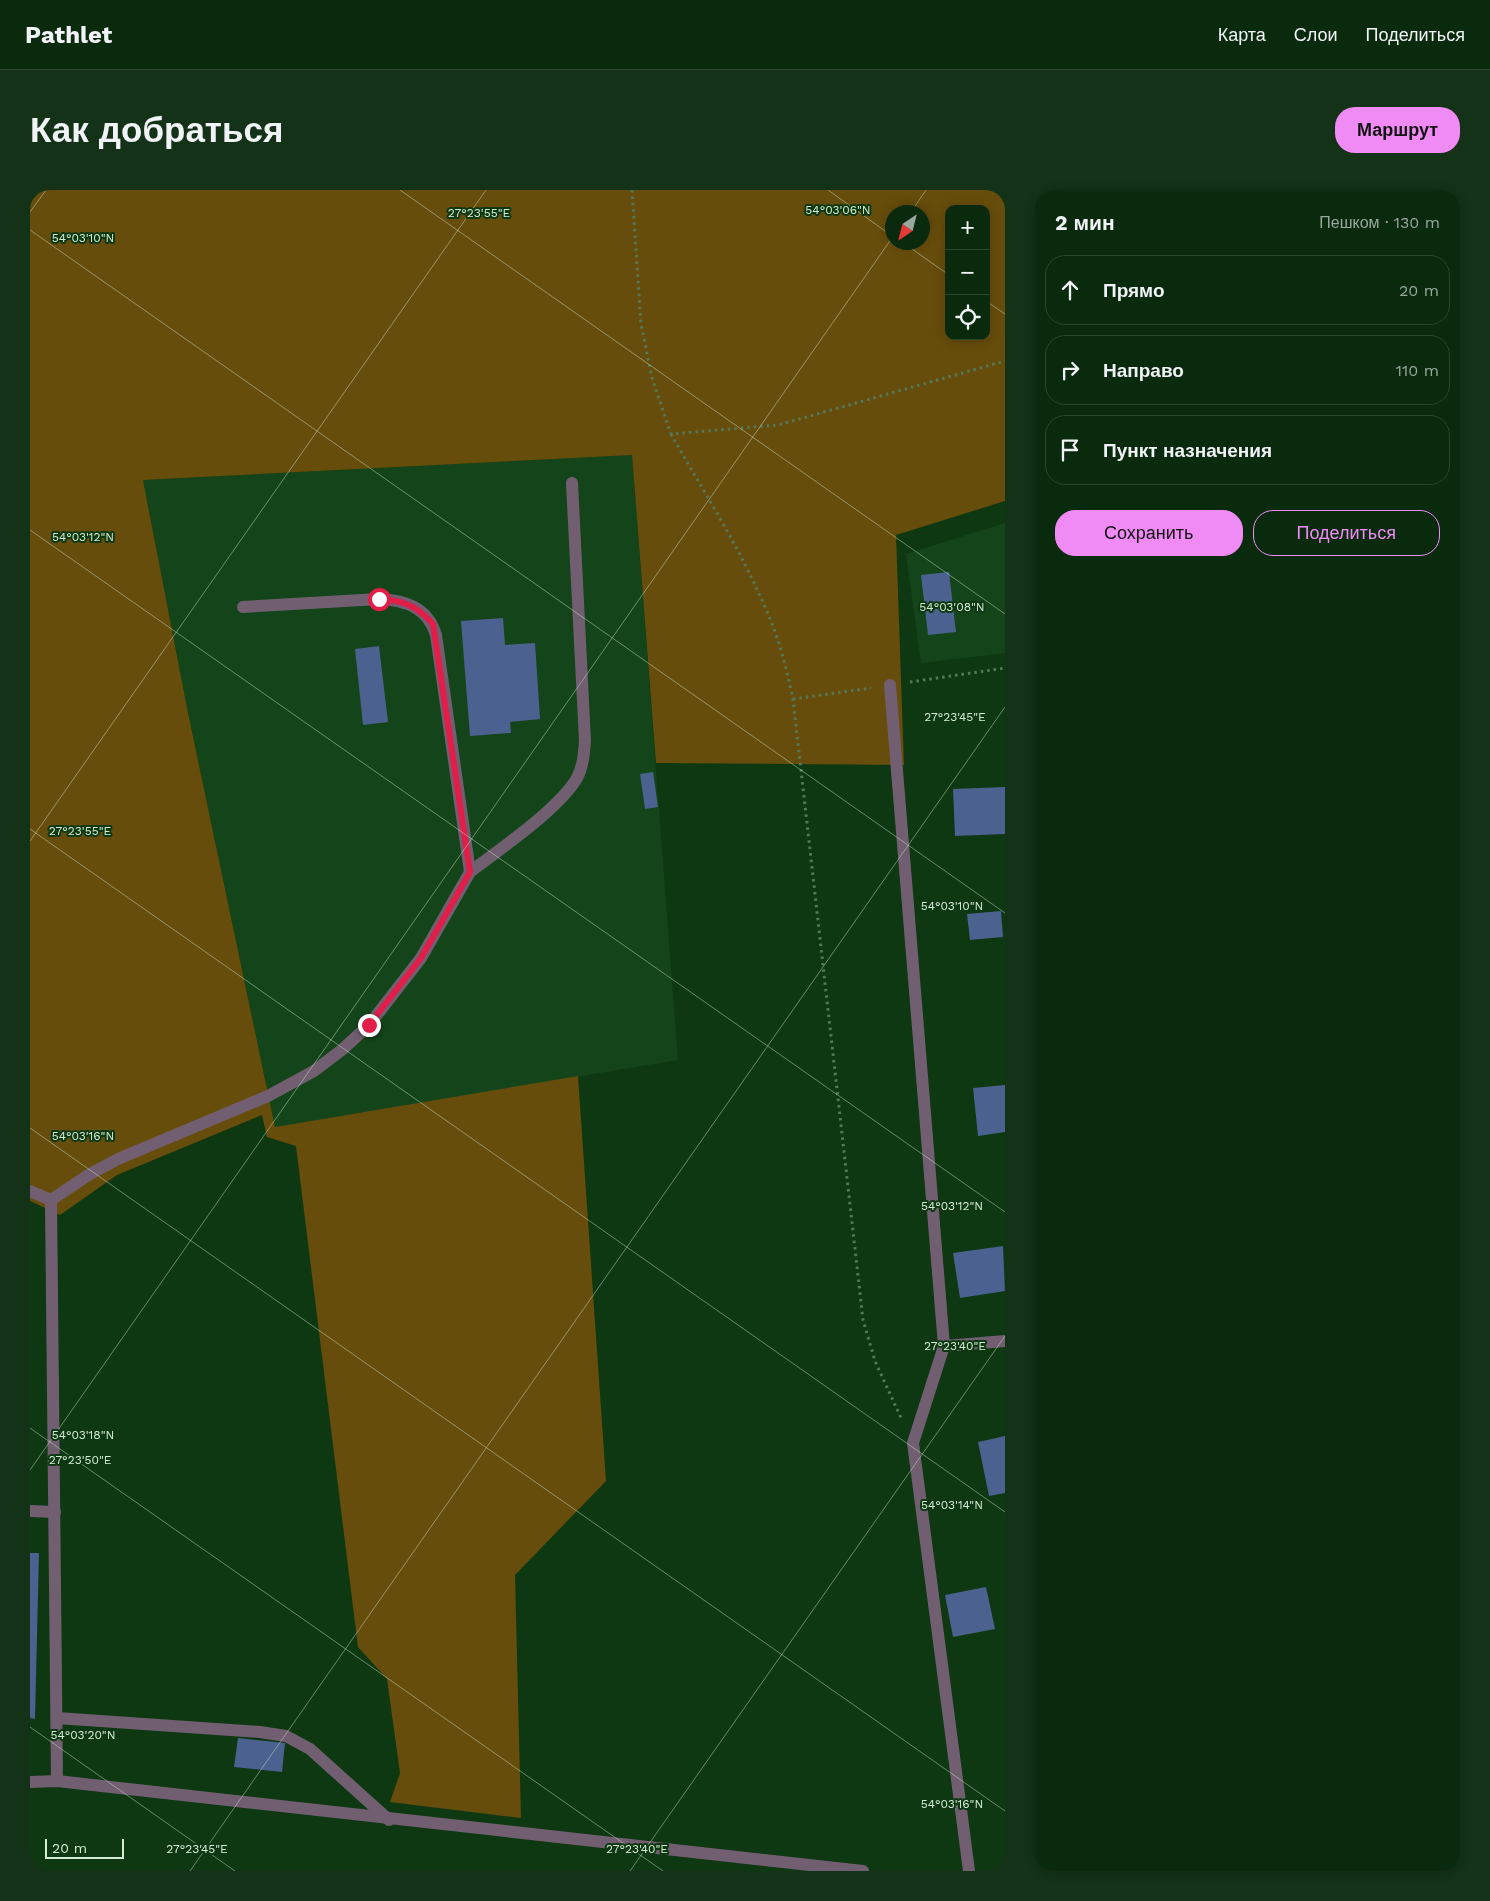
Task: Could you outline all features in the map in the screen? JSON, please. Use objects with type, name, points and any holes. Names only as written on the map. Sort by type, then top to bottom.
[{"type":"street","points":[[52,1200],[90,1174],[118,1159],[268,1096],[314,1070],[343,1048],[369,1025],[421,958],[470,872],[558,802],[578,777],[583,760],[585,741],[572,484]]},
{"type":"street","points":[[243,607],[379,599],[397,600],[413,605],[433,624],[470,872]]},
{"type":"street","points":[[890,685],[944,1346],[913,1443],[969,1871]]},
{"type":"street","points":[[30,1191],[52,1200]]},
{"type":"street","points":[[52,1200],[57,1781]]},
{"type":"street","points":[[944,1346],[1005,1341]]},
{"type":"street","points":[[30,1511],[55,1512]]},
{"type":"street","points":[[57,1718],[260,1732],[286,1736],[310,1749],[389,1820]]},
{"type":"street","points":[[30,1782],[57,1781],[389,1820],[863,1871]]},
{"type":"path","points":[[632,190],[641,324],[652,378],[671,434],[756,585],[781,651],[793,700],[864,1320],[875,1361],[913,1443]]},
{"type":"path","points":[[671,434],[778,425],[1005,361]]},
{"type":"path","points":[[793,700],[1005,668]]},
{"type":"shaded area","points":[[30,190],[1005,190],[1005,501],[896,535],[904,765],[656,763],[632,455],[143,480],[187,708],[275,1127],[578,1076],[606,1481],[515,1575],[521,1818],[390,1802],[400,1773],[387,1679],[358,1647],[296,1146],[267,1137],[262,1115],[117,1175],[60,1215],[30,1201]]},
{"type":"shaded area","points":[[632,455],[678,1060],[275,1127],[187,708],[143,480]]},
{"type":"shaded area","points":[[1005,523],[1005,653],[921,663],[906,554]]},
{"type":"building","points":[[949,572],[956,632],[928,635],[921,575]]},
{"type":"building","points":[[503,618],[505,645],[535,643],[540,719],[510,722],[511,733],[470,736],[461,621]]},
{"type":"building","points":[[379,646],[388,722],[363,725],[355,649]]},
{"type":"building","points":[[653,772],[658,807],[645,809],[640,774]]},
{"type":"building","points":[[1005,787],[1005,834],[955,836],[953,789]]},
{"type":"building","points":[[1001,911],[1003,937],[970,940],[967,914]]},
{"type":"building","points":[[1005,1085],[1005,1132],[978,1136],[973,1088]]},
{"type":"building","points":[[1003,1246],[1005,1291],[960,1298],[953,1253]]},
{"type":"building","points":[[1005,1436],[1005,1493],[989,1496],[978,1442]]},
{"type":"building","points":[[30,1553],[39,1553],[35,1719],[30,1718]]},
{"type":"building","points":[[986,1587],[995,1629],[953,1637],[945,1595]]},
{"type":"building","points":[[238,1738],[285,1743],[282,1772],[234,1767]]},
{"type":"route","points":[[369,1025],[397,992],[421,958],[470,872],[433,624],[413,605],[397,600],[379,599]]}]
